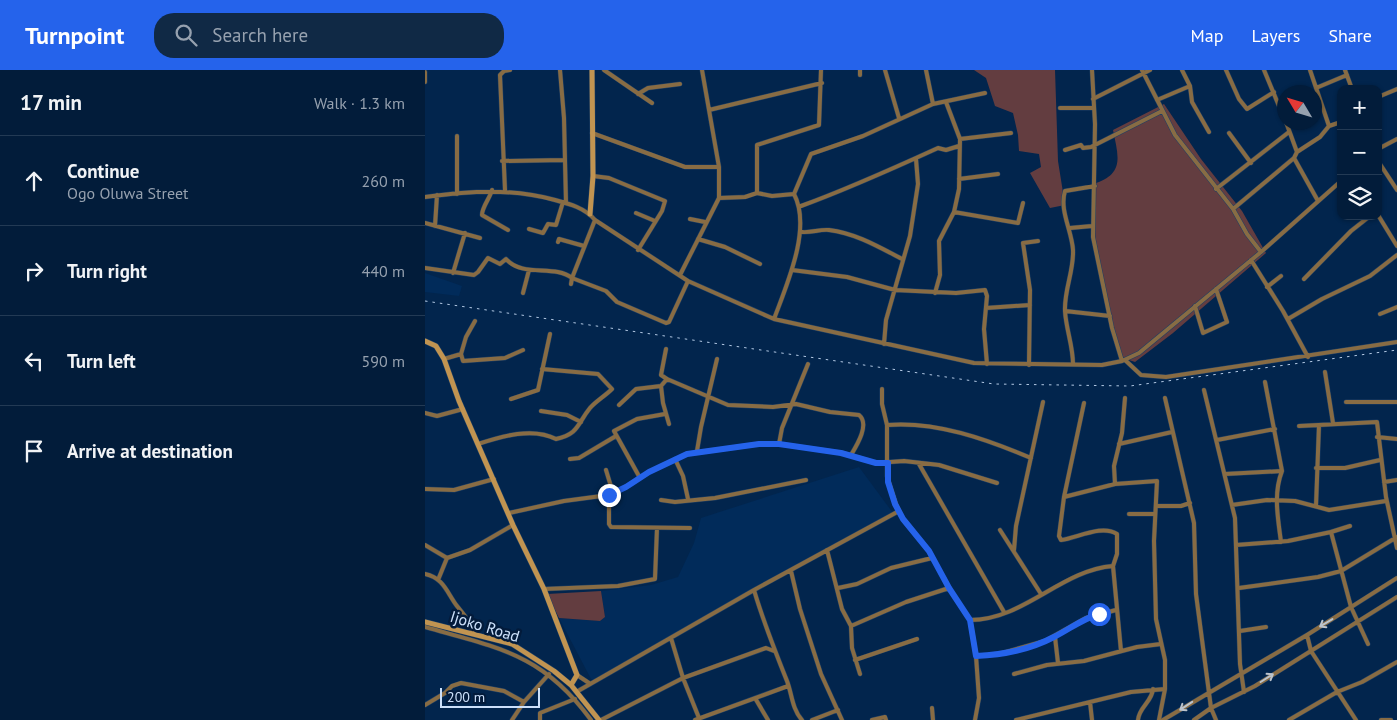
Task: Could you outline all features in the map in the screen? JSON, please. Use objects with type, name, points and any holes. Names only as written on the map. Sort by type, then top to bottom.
[{"type":"street","points":[[505,190],[502,161],[500,75],[504,71],[510,70]]},
{"type":"street","points":[[529,229],[543,233],[548,224],[556,225],[564,202],[565,160],[560,70]]},
{"type":"street","points":[[590,214],[593,176],[592,70]]},
{"type":"street","points":[[604,70],[652,103]]},
{"type":"street","points":[[680,275],[705,222],[719,198],[719,167],[702,70]]},
{"type":"street","points":[[757,193],[757,145],[819,125],[821,70]]},
{"type":"street","points":[[885,70],[899,118]]},
{"type":"street","points":[[926,70],[933,104]]},
{"type":"street","points":[[1092,70],[1095,186],[1092,226],[1095,256],[1101,271],[1110,316],[1124,361],[1141,375],[1166,377],[1239,364],[1308,356],[1397,342]]},
{"type":"street","points":[[1093,99],[1150,70]]},
{"type":"street","points":[[1182,70],[1190,86],[1192,102],[1209,132]]},
{"type":"street","points":[[1226,70],[1239,99],[1247,109],[1274,92]]},
{"type":"street","points":[[1264,70],[1277,99]]},
{"type":"street","points":[[1310,70],[1315,85]]},
{"type":"street","points":[[425,72],[425,82]]},
{"type":"street","points":[[1143,72],[1175,135],[1233,209],[1247,234],[1261,252]]},
{"type":"street","points":[[1322,85],[1346,72],[1351,85]]},
{"type":"street","points":[[709,110],[822,83]]},
{"type":"street","points":[[638,94],[648,88],[679,84]]},
{"type":"street","points":[[1157,100],[1190,86]]},
{"type":"street","points":[[1382,95],[1397,89]]},
{"type":"street","points":[[794,194],[811,154],[863,136],[933,104],[985,93]]},
{"type":"street","points":[[935,293],[940,275],[939,241],[955,212],[959,178],[959,139],[946,102]]},
{"type":"street","points":[[1322,106],[1329,126]]},
{"type":"street","points":[[1060,108],[1094,108]]},
{"type":"street","points":[[1065,150],[1081,145],[1083,148],[1094,145],[1162,110]]},
{"type":"street","points":[[1233,209],[1294,158],[1297,152],[1320,137],[1329,126],[1337,123]]},
{"type":"street","points":[[1216,189],[1289,132],[1297,152]]},
{"type":"street","points":[[592,133],[685,167],[719,167]]},
{"type":"street","points":[[959,139],[1011,133]]},
{"type":"street","points":[[1229,133],[1251,162]]},
{"type":"street","points":[[457,136],[457,194]]},
{"type":"street","points":[[1382,147],[1397,139]]},
{"type":"street","points":[[801,206],[855,186],[889,168],[916,159],[938,148],[946,150],[959,146]]},
{"type":"street","points":[[1294,158],[1318,201]]},
{"type":"street","points":[[883,344],[886,320],[902,260],[908,248],[918,184],[916,159]]},
{"type":"street","points":[[502,161],[565,160]]},
{"type":"street","points":[[1382,167],[1397,190]]},
{"type":"street","points":[[959,178],[998,174]]},
{"type":"street","points":[[593,176],[609,178],[665,201],[638,250]]},
{"type":"street","points":[[425,197],[505,190],[528,193],[564,202],[590,214],[595,220],[638,250],[688,281],[774,319],[961,361],[987,364],[1107,365],[1124,361],[1153,343],[1261,252],[1337,184]]},
{"type":"street","points":[[1073,364],[1065,312],[1065,294],[1073,262],[1070,228],[1065,220],[1065,191],[1095,186]]},
{"type":"street","points":[[492,190],[490,199],[483,207],[482,215],[508,230]]},
{"type":"street","points":[[719,198],[745,197],[757,193],[772,196],[794,194]]},
{"type":"street","points":[[774,319],[802,232],[801,206],[794,194]]},
{"type":"street","points":[[435,226],[437,196]]},
{"type":"street","points":[[955,212],[1018,223],[1023,203]]},
{"type":"street","points":[[637,213],[655,221]]},
{"type":"street","points":[[690,219],[705,222]]},
{"type":"street","points":[[571,284],[595,220]]},
{"type":"street","points":[[1304,279],[1351,231],[1365,220]]},
{"type":"street","points":[[1381,220],[1397,246]]},
{"type":"street","points":[[425,223],[480,238]]},
{"type":"street","points":[[1070,228],[1092,226]]},
{"type":"street","points":[[802,232],[824,230],[847,233],[872,243],[902,260]]},
{"type":"street","points":[[453,273],[465,233]]},
{"type":"street","points":[[558,242],[559,239],[584,246]]},
{"type":"street","points":[[698,239],[725,247],[760,264]]},
{"type":"street","points":[[1029,365],[1029,304],[1031,290],[1023,243],[1038,241]]},
{"type":"street","points":[[1288,319],[1322,299],[1370,276],[1397,255]]},
{"type":"street","points":[[425,268],[473,275],[478,272],[488,258],[500,264],[506,259],[511,265],[529,270],[566,274],[572,278],[607,290],[617,302],[666,324],[669,322],[688,281]]},
{"type":"street","points":[[1251,260],[1288,319],[1308,356]]},
{"type":"street","points":[[523,294],[529,270]]},
{"type":"street","points":[[791,270],[847,277],[895,290],[935,293],[985,290],[987,296],[984,329],[987,364]]},
{"type":"street","points":[[1267,287],[1281,276]]},
{"type":"street","points":[[1195,306],[1203,332],[1227,322],[1216,288]]},
{"type":"street","points":[[986,308],[1029,304]]},
{"type":"street","points":[[1380,314],[1397,307]]},
{"type":"street","points":[[1065,312],[1110,316]]},
{"type":"street","points":[[475,321],[466,337],[461,354],[463,362],[505,358],[523,350]]},
{"type":"street","points":[[511,400],[539,390],[550,334]]},
{"type":"street","points":[[425,341],[436,346],[444,359],[463,409],[513,525],[544,589],[577,675],[589,683]]},
{"type":"street","points":[[666,350],[661,375],[708,398],[735,406],[773,407],[793,404],[861,416],[863,428],[851,455]]},
{"type":"street","points":[[444,359],[461,354]]},
{"type":"street","points":[[697,451],[717,360]]},
{"type":"street","points":[[779,444],[782,428],[808,364]]},
{"type":"street","points":[[478,444],[530,433],[548,434],[555,439],[564,438],[570,435],[581,422],[591,405],[612,389],[598,374],[542,369]]},
{"type":"street","points":[[1325,372],[1333,423]]},
{"type":"street","points":[[619,405],[636,389],[661,386],[667,379]]},
{"type":"street","points":[[1265,382],[1282,471],[1277,484],[1281,542]]},
{"type":"street","points":[[661,386],[665,414],[669,424]]},
{"type":"street","points":[[882,390],[882,404],[887,425],[889,488],[908,527],[929,551],[949,588],[970,620],[976,656],[979,698],[975,720]]},
{"type":"street","points":[[1204,390],[1225,474],[1237,546],[1241,672],[1244,692]]},
{"type":"street","points":[[1115,484],[1114,466],[1125,398]]},
{"type":"street","points":[[1165,398],[1194,531],[1196,594],[1211,708],[1217,720]]},
{"type":"street","points":[[1014,550],[1016,526],[1043,402]]},
{"type":"street","points":[[1346,402],[1397,402]]},
{"type":"street","points":[[1084,403],[1059,525],[1061,540],[1092,532],[1114,532],[1119,539],[1113,566],[1121,651]]},
{"type":"street","points":[[425,413],[437,416],[463,409]]},
{"type":"street","points":[[541,411],[567,415],[581,422]]},
{"type":"street","points":[[640,478],[614,430],[633,420],[665,414]]},
{"type":"street","points":[[1299,426],[1375,421],[1385,500],[1397,548]]},
{"type":"street","points":[[887,425],[906,424],[947,429],[1031,458]]},
{"type":"street","points":[[1316,506],[1319,425]]},
{"type":"street","points":[[1217,440],[1275,429]]},
{"type":"street","points":[[1119,444],[1172,432]]},
{"type":"street","points":[[570,459],[579,458],[616,436]]},
{"type":"street","points":[[1377,437],[1397,439]]},
{"type":"street","points":[[509,513],[564,501],[611,494],[675,459],[697,451],[729,449],[759,444],[779,444],[851,455],[876,463],[904,461],[939,465],[997,483]]},
{"type":"street","points":[[675,459],[683,476],[688,499]]},
{"type":"street","points":[[1317,468],[1345,468],[1380,460]]},
{"type":"street","points":[[919,464],[1004,612]]},
{"type":"street","points":[[606,470],[611,494],[609,524],[611,527],[690,528]]},
{"type":"street","points":[[1225,474],[1282,471]]},
{"type":"street","points":[[425,489],[454,490],[494,479]]},
{"type":"street","points":[[661,500],[675,502],[688,499],[715,498],[807,480]]},
{"type":"street","points":[[1064,497],[1115,484],[1155,480],[1156,619],[1165,660],[1165,689],[1161,720]]},
{"type":"street","points":[[1383,482],[1397,480]]},
{"type":"street","points":[[1231,505],[1267,500],[1295,501],[1334,510],[1385,500]]},
{"type":"street","points":[[1156,506],[1181,506],[1189,504]]},
{"type":"street","points":[[578,691],[754,590],[899,511]]},
{"type":"street","points":[[1129,514],[1155,514]]},
{"type":"street","points":[[438,580],[447,558],[470,550],[513,525]]},
{"type":"street","points":[[1237,546],[1281,542],[1331,532],[1350,526]]},
{"type":"street","points":[[544,589],[618,586],[655,579],[657,528]]},
{"type":"street","points":[[1000,530],[1041,594]]},
{"type":"street","points":[[1331,532],[1351,608],[1368,644]]},
{"type":"street","points":[[1239,588],[1318,577],[1341,571],[1396,538]]},
{"type":"street","points":[[425,545],[447,558]]},
{"type":"street","points":[[827,550],[842,609],[851,626],[855,660],[860,674]]},
{"type":"street","points":[[838,588],[857,584],[891,568],[932,558]]},
{"type":"street","points":[[970,620],[1024,606],[1041,594],[1086,572],[1113,566]]},
{"type":"street","points":[[791,571],[800,609],[821,674],[842,720]]},
{"type":"street","points":[[425,574],[438,580],[447,589],[471,624],[473,633]]},
{"type":"street","points":[[1161,720],[1307,635],[1397,578]]},
{"type":"street","points":[[847,621],[855,622],[869,619],[907,602],[949,588]]},
{"type":"street","points":[[754,590],[764,626],[788,686],[795,712],[802,720]]},
{"type":"street","points":[[1195,720],[1211,708],[1244,692],[1397,597]]},
{"type":"street","points":[[976,656],[999,654],[1055,636],[1086,618],[1116,610]]},
{"type":"street","name":"Ijoko Road","points":[[425,622],[512,644],[571,684],[600,720]]},
{"type":"street","points":[[851,626],[855,622]]},
{"type":"street","points":[[425,627],[517,654],[549,674],[575,699],[591,720]]},
{"type":"street","points":[[1240,631],[1266,627]]},
{"type":"street","points":[[1307,635],[1311,651],[1356,720]]},
{"type":"street","points":[[1055,636],[1058,663]]},
{"type":"street","points":[[671,638],[696,719],[788,686]]},
{"type":"street","points":[[491,645],[494,639]]},
{"type":"street","points":[[855,660],[917,639]]},
{"type":"street","points":[[1014,674],[1058,663],[1089,660],[1121,651],[1161,644]]},
{"type":"street","points":[[600,720],[683,678],[766,648],[774,651]]},
{"type":"street","points":[[1289,720],[1337,692],[1362,682],[1397,662]]},
{"type":"street","points":[[513,719],[524,702],[549,674]]},
{"type":"street","points":[[571,684],[577,675]]},
{"type":"street","points":[[425,705],[445,693],[452,686],[461,683],[504,691],[524,702]]},
{"type":"street","points":[[1138,720],[1138,714],[1150,700],[1153,689]]},
{"type":"street","points":[[1016,720],[1131,692],[1165,689]]},
{"type":"street","points":[[755,698],[768,720]]},
{"type":"street","points":[[539,720],[540,713],[575,699]]},
{"type":"street","points":[[1090,702],[1092,720]]},
{"type":"street","points":[[932,708],[933,720]]},
{"type":"street","points":[[812,720],[838,710]]},
{"type":"street","points":[[872,720],[885,718],[886,720]]},
{"type":"street","points":[[1381,720],[1391,720]]},
{"type":"shaded area","points":[[974,70],[1055,70],[1058,161],[1065,205],[1050,208],[1030,173],[1041,167],[1039,154],[1019,151],[1018,135],[1013,113],[995,106],[986,78]]},
{"type":"shaded area","points":[[1164,104],[1201,159],[1242,211],[1266,253],[1173,333],[1135,362],[1120,357],[1093,229],[1096,183],[1112,174],[1117,162],[1117,147],[1113,130]]},
{"type":"shaded area","points":[[425,273],[462,286],[459,296],[425,292]]},
{"type":"shaded area","points":[[859,467],[893,513],[594,680],[591,679],[559,618],[600,621],[605,617],[601,591],[651,585],[678,577],[694,543],[701,518]]},
{"type":"shaded area","points":[[601,591],[605,617],[600,621],[559,618],[547,594]]},
{"type":"railway","points":[[425,301],[994,384],[1130,386],[1397,350]]},
{"type":"route","points":[[609,495],[680,456],[697,451],[729,449],[768,443],[841,453],[876,463],[888,463],[887,476],[889,488],[895,504],[908,527],[929,551],[949,588],[970,620],[976,656],[999,654],[1045,641],[1086,618],[1099,614]]}]
